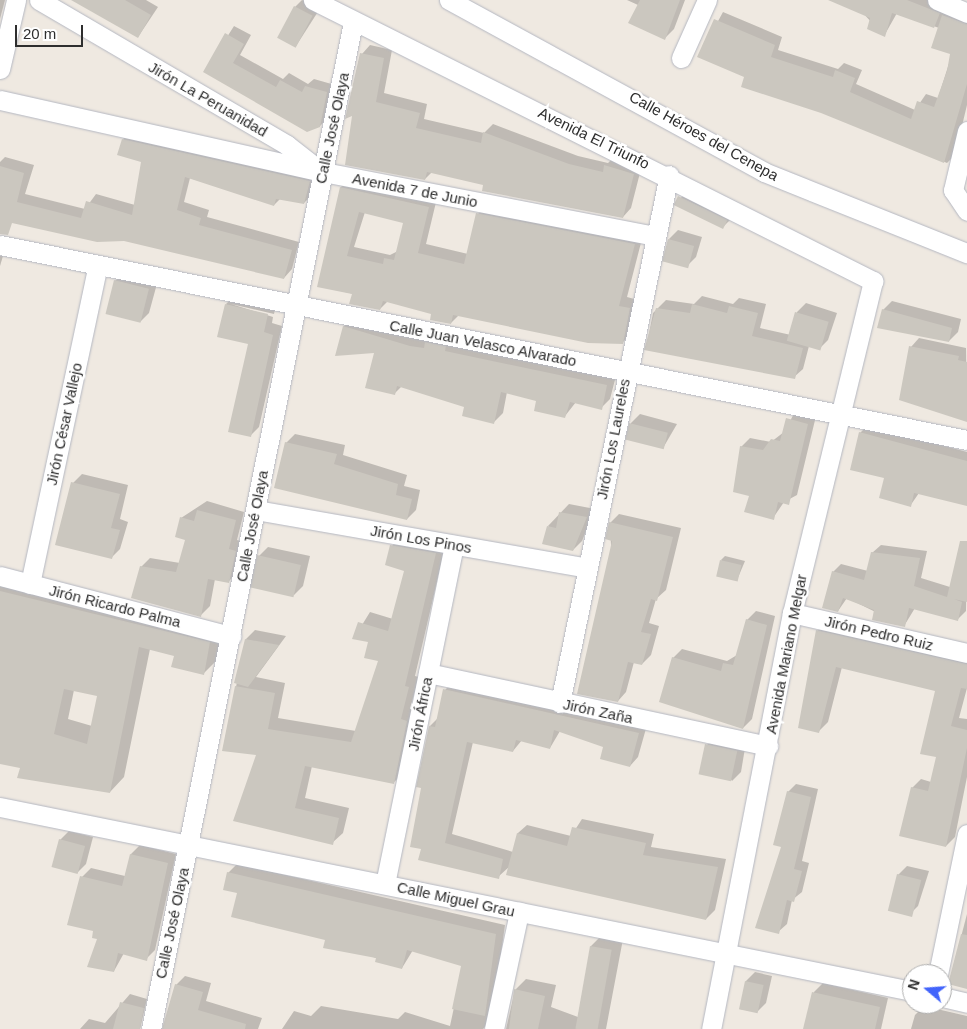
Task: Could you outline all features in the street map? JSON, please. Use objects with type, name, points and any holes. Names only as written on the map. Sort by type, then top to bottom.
[{"type":"street","points":[[0,69],[16,0]]},
{"type":"street","name":"Jirón La Peruanidad","points":[[39,0],[287,145],[323,172]]},
{"type":"street","name":"Avenida El Triunfo","points":[[313,0],[353,22],[668,175],[873,281]]},
{"type":"street","name":"Calle Héroes del Cenepa","points":[[449,0],[764,172],[967,253]]},
{"type":"street","points":[[681,58],[706,0]]},
{"type":"street","points":[[937,0],[967,13]]},
{"type":"street","name":"Calle José Olaya","points":[[151,1029],[353,22]]},
{"type":"street","name":"Avenida 7 de Junio","points":[[0,100],[323,172],[655,236]]},
{"type":"street","points":[[967,131],[953,190],[967,211]]},
{"type":"street","name":"Jirón Los Laureles","points":[[560,703],[668,175]]},
{"type":"street","name":"Calle Juan Velasco Alvarado","points":[[0,245],[967,440]]},
{"type":"street","name":"Jirón César Vallejo","points":[[30,584],[98,265]]},
{"type":"street","name":"Avenida Mariano Melgar","points":[[711,1029],[724,952],[768,746],[792,613],[838,415],[873,281]]},
{"type":"street","name":"Jirón Los Pinos","points":[[256,510],[587,568]]},
{"type":"street","name":"Jirón África","points":[[385,884],[454,544]]},
{"type":"street","name":"Jirón Ricardo Palma","points":[[0,576],[231,636]]},
{"type":"street","name":"Jirón Pedro Ruiz","points":[[792,613],[967,653]]},
{"type":"street","name":"Jirón Zaña","points":[[428,673],[560,703],[768,746]]},
{"type":"street","name":"Calle Miguel Grau","points":[[0,807],[188,843],[902,989]]},
{"type":"street","points":[[940,964],[967,834]]},
{"type":"street","points":[[494,1029],[519,912]]},
{"type":"street","points":[[952,999],[967,1003]]},
{"type":"building","points":[[71,0],[125,0],[151,15],[138,38]]},
{"type":"building","points":[[640,0],[680,0],[665,40],[628,23]]},
{"type":"building","points":[[828,0],[907,0],[940,13],[934,28],[892,13],[885,37],[867,29],[870,18]]},
{"type":"building","points":[[294,6],[313,16],[296,48],[277,38]]},
{"type":"building","points":[[942,15],[967,24],[967,84],[944,163],[821,113],[741,87],[744,77],[697,57],[714,19],[775,45],[771,57],[833,77],[835,70],[855,78],[850,92],[911,119],[917,101],[934,107],[947,71],[950,54],[931,48]]},
{"type":"building","points":[[225,33],[244,44],[233,63],[276,87],[280,80],[302,92],[305,86],[327,92],[320,127],[307,132],[203,72]]},
{"type":"building","points":[[360,53],[384,58],[376,102],[420,113],[416,128],[481,143],[483,132],[569,164],[603,172],[604,165],[634,174],[623,218],[482,191],[483,185],[427,172],[425,180],[345,165],[352,116],[345,119]]},
{"type":"building","points":[[122,139],[310,181],[304,204],[276,199],[274,206],[185,177],[177,210],[201,218],[199,225],[292,250],[284,279],[124,241],[97,242],[12,223],[8,235],[0,234],[0,166],[24,173],[17,202],[81,218],[86,201],[132,215],[141,162],[117,155]]},
{"type":"building","points":[[340,187],[429,207],[418,253],[464,264],[476,213],[635,244],[619,306],[630,308],[623,344],[588,343],[453,315],[451,324],[430,320],[431,314],[383,301],[380,310],[349,304],[352,294],[317,287]],"holes":[[[359,212],[403,223],[394,260],[384,258],[383,264],[347,256]]]},
{"type":"building","points":[[678,196],[727,220],[723,229],[674,205]]},
{"type":"building","points":[[668,239],[694,246],[688,268],[662,261]]},
{"type":"building","points":[[114,280],[149,289],[140,323],[106,314]]},
{"type":"building","points":[[225,304],[268,314],[264,332],[273,335],[251,437],[228,432],[248,344],[217,337]]},
{"type":"building","points":[[692,304],[727,313],[729,306],[758,313],[752,336],[803,348],[795,379],[644,350],[656,308],[690,313]]},
{"type":"building","points":[[882,309],[952,328],[949,342],[877,328]]},
{"type":"building","points":[[795,312],[829,322],[820,350],[787,341]]},
{"type":"building","points":[[343,326],[410,346],[424,348],[425,342],[446,346],[445,351],[607,385],[602,410],[570,402],[565,418],[534,411],[536,401],[501,392],[494,424],[462,416],[464,407],[397,386],[395,395],[365,388],[374,353],[335,356]]},
{"type":"building","points":[[909,346],[959,356],[958,360],[967,362],[967,422],[899,400]]},
{"type":"building","points":[[786,418],[808,424],[789,505],[778,502],[774,520],[744,512],[749,496],[733,492],[740,446],[763,450],[771,439],[780,441]]},
{"type":"building","points":[[629,423],[668,433],[664,449],[625,439]]},
{"type":"building","points":[[859,432],[967,461],[967,506],[914,493],[911,507],[879,498],[884,478],[850,470]]},
{"type":"building","points":[[285,442],[337,454],[334,464],[398,484],[396,495],[412,499],[407,520],[274,488]]},
{"type":"building","points":[[71,482],[120,494],[111,528],[120,530],[112,559],[55,545]]},
{"type":"building","points":[[197,510],[236,520],[229,549],[236,551],[229,583],[208,579],[201,617],[131,598],[140,566],[176,572],[185,540],[175,537],[180,517],[194,521]]},
{"type":"building","points":[[559,512],[587,517],[573,551],[542,544],[547,526],[556,528]]},
{"type":"building","points":[[609,522],[673,537],[657,601],[651,599],[641,632],[651,634],[642,665],[628,662],[618,702],[577,694],[612,541],[605,539]]},
{"type":"building","points":[[960,541],[967,541],[967,602],[954,599],[962,602],[958,621],[909,608],[905,627],[872,620],[874,610],[843,598],[838,612],[822,608],[832,571],[864,580],[871,552],[920,558],[914,586],[947,597]]},
{"type":"building","points":[[390,545],[436,553],[405,686],[409,687],[401,719],[407,721],[394,784],[305,766],[295,808],[339,818],[333,845],[233,821],[256,755],[222,751],[235,686],[275,693],[268,729],[351,742],[378,661],[364,658],[368,642],[352,639],[358,622],[388,631],[404,571],[385,565]]},
{"type":"building","points":[[257,555],[301,565],[293,597],[250,587]]},
{"type":"building","points":[[720,560],[741,565],[738,582],[716,577]]},
{"type":"building","points":[[0,591],[210,642],[204,675],[171,667],[174,656],[139,647],[110,793],[17,778],[20,768],[0,764]],"holes":[[[64,689],[97,696],[87,744],[54,734]]]},
{"type":"building","points":[[746,619],[767,625],[743,729],[659,702],[672,657],[721,671],[723,663],[733,665]]},
{"type":"building","points":[[816,630],[967,664],[967,689],[961,688],[951,726],[967,730],[967,748],[946,847],[899,836],[911,787],[928,791],[936,757],[920,754],[935,691],[836,667],[819,733],[798,728]]},
{"type":"building","points":[[245,639],[279,645],[248,687],[234,683]]},
{"type":"building","points":[[443,689],[639,733],[630,767],[600,759],[603,747],[554,730],[550,749],[516,740],[513,752],[467,742],[445,843],[503,859],[499,879],[418,860],[421,849],[410,847],[421,788],[416,787],[429,726],[435,727]]},
{"type":"building","points":[[705,744],[737,751],[731,781],[699,774]]},
{"type":"building","points":[[787,791],[811,797],[794,869],[802,871],[794,902],[787,900],[779,934],[755,928],[781,847],[773,845]]},
{"type":"building","points":[[572,827],[646,843],[643,855],[718,867],[706,920],[506,875],[517,833],[567,846]]},
{"type":"building","points":[[59,839],[85,846],[78,874],[51,867]]},
{"type":"building","points":[[130,854],[168,863],[147,961],[118,953],[114,972],[87,967],[97,939],[92,938],[93,931],[67,925],[80,876],[122,886]]},
{"type":"building","points":[[227,872],[496,934],[485,1016],[452,1009],[461,966],[407,950],[402,969],[375,962],[376,958],[323,948],[325,940],[231,917],[237,893],[223,890]]},
{"type":"building","points":[[897,874],[921,880],[912,917],[888,911]]},
{"type":"building","points":[[961,934],[967,935],[967,989],[952,985],[952,969]]},
{"type":"building","points":[[590,946],[612,950],[598,1029],[575,1029]]},
{"type":"building","points":[[745,981],[764,985],[758,1013],[739,1009]]},
{"type":"building","points":[[175,984],[203,992],[198,1010],[246,1024],[245,1029],[162,1029]]},
{"type":"building","points":[[514,989],[545,996],[538,1029],[509,1029]]},
{"type":"building","points":[[812,992],[880,1007],[875,1029],[803,1029]]},
{"type":"building","points":[[120,1002],[144,1008],[140,1029],[113,1029]]}]
